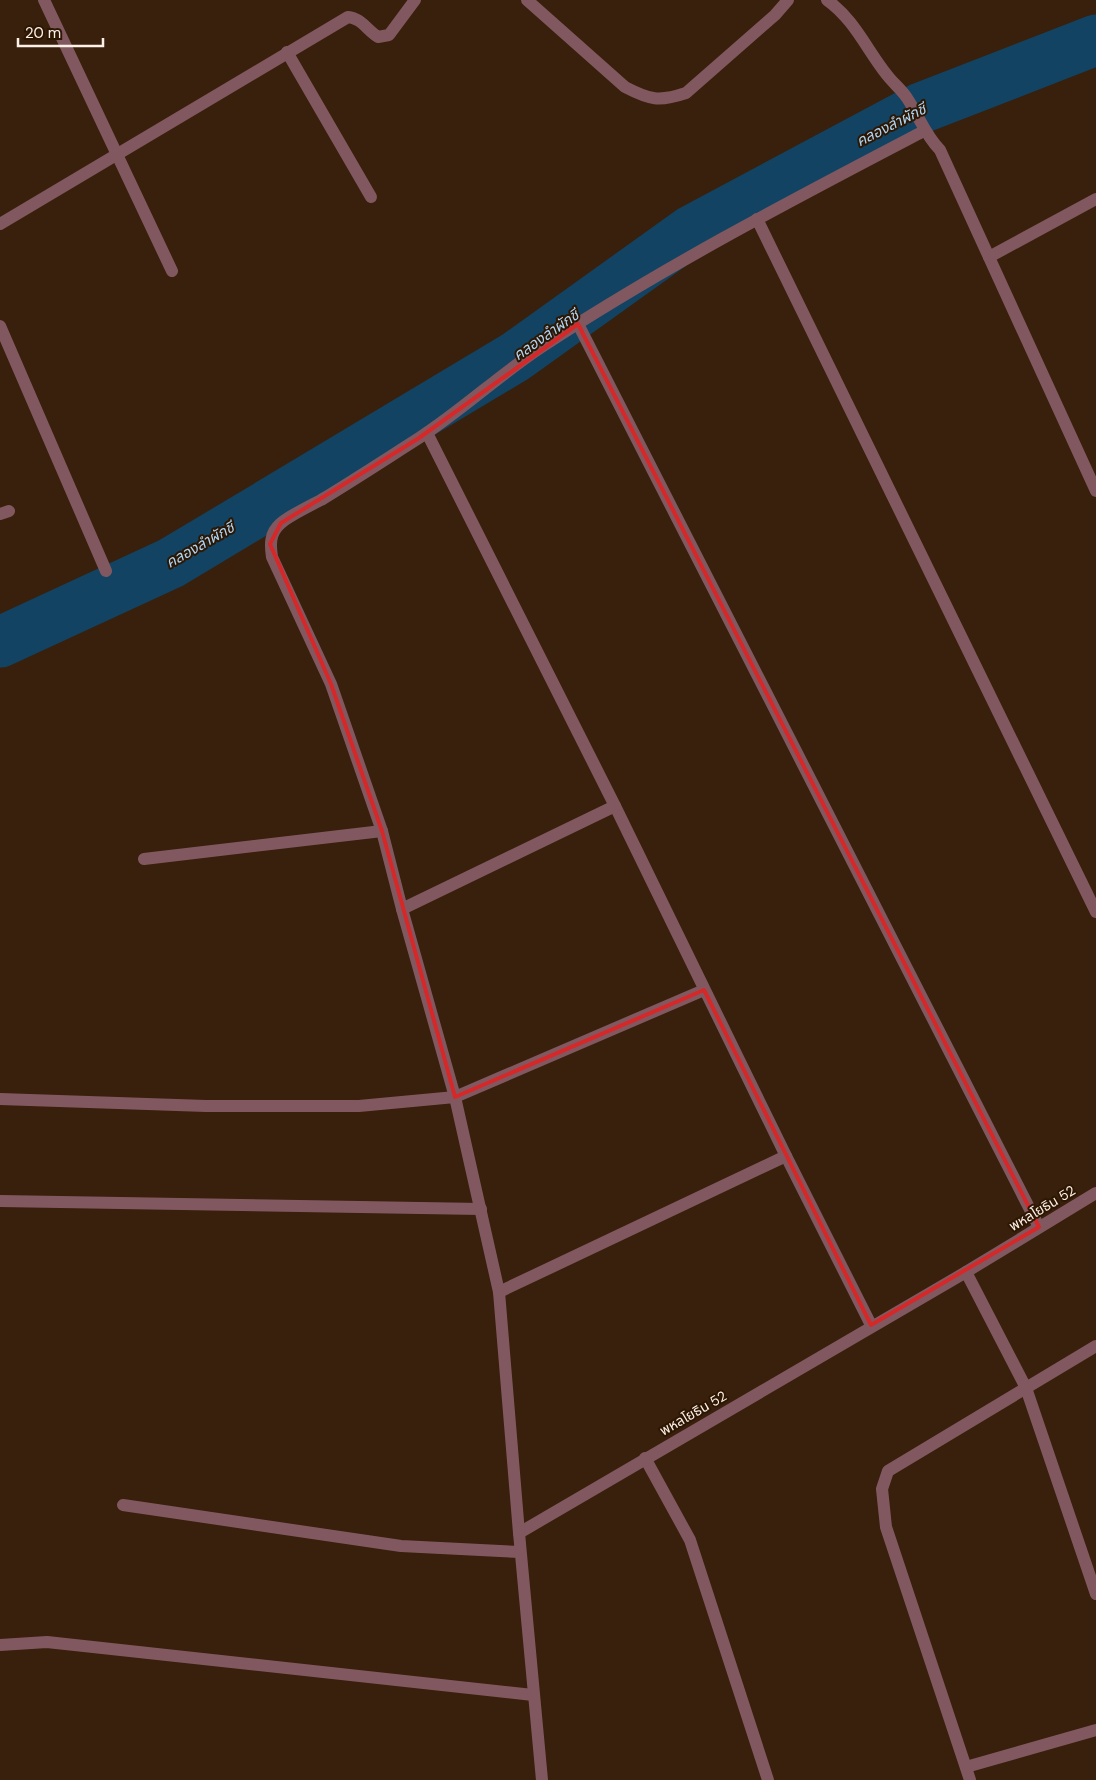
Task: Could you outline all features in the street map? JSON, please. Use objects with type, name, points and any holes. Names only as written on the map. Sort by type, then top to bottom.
[{"type":"street","points":[[44,0],[172,271]]},
{"type":"street","points":[[0,224],[348,16],[358,19],[370,32],[378,37],[389,35],[416,0]]},
{"type":"street","points":[[527,0],[625,87],[643,96],[668,99],[686,93],[775,15],[788,0]]},
{"type":"street","points":[[828,0],[852,24],[888,76],[907,97],[922,127],[940,150],[1096,491]]},
{"type":"street","points":[[287,52],[370,198]]},
{"type":"street","points":[[542,1780],[518,1533],[499,1292],[481,1210],[455,1097],[382,831],[331,684],[272,557],[270,544],[273,533],[280,523],[427,433],[538,349],[662,273],[922,127]]},
{"type":"street","points":[[989,257],[1096,199]]},
{"type":"street","points":[[757,219],[1096,912]]},
{"type":"street","points":[[578,324],[1039,1227]]},
{"type":"street","points":[[0,326],[106,571]]},
{"type":"street","points":[[427,433],[871,1325]]},
{"type":"street","points":[[402,909],[614,806]]},
{"type":"street","points":[[144,859],[382,831]]},
{"type":"street","points":[[0,1099],[206,1106],[359,1106],[455,1097],[704,990]]},
{"type":"street","points":[[499,1292],[786,1156]]},
{"type":"street","name":"พหลโยธิน 52","points":[[518,1533],[871,1325],[966,1272],[1096,1193]]},
{"type":"street","points":[[0,1201],[481,1210]]},
{"type":"street","points":[[966,1272],[1026,1388],[1096,1594]]},
{"type":"street","points":[[970,1780],[886,1527],[882,1489],[888,1472],[1096,1346]]},
{"type":"street","points":[[645,1458],[690,1540],[768,1780]]},
{"type":"street","points":[[123,1505],[401,1546],[520,1552]]},
{"type":"street","points":[[0,1645],[47,1642],[534,1695]]},
{"type":"street","points":[[966,1768],[1096,1730]]},
{"type":"highlighted area","points":[[578,324],[1039,1227],[871,1325],[704,990],[455,1097],[382,831],[331,684],[270,544],[281,523],[419,438]]},
{"type":"waterway","name":"คลองลำผักชี","points":[[0,642],[171,563],[515,357],[691,231],[921,108],[1096,40]]}]
